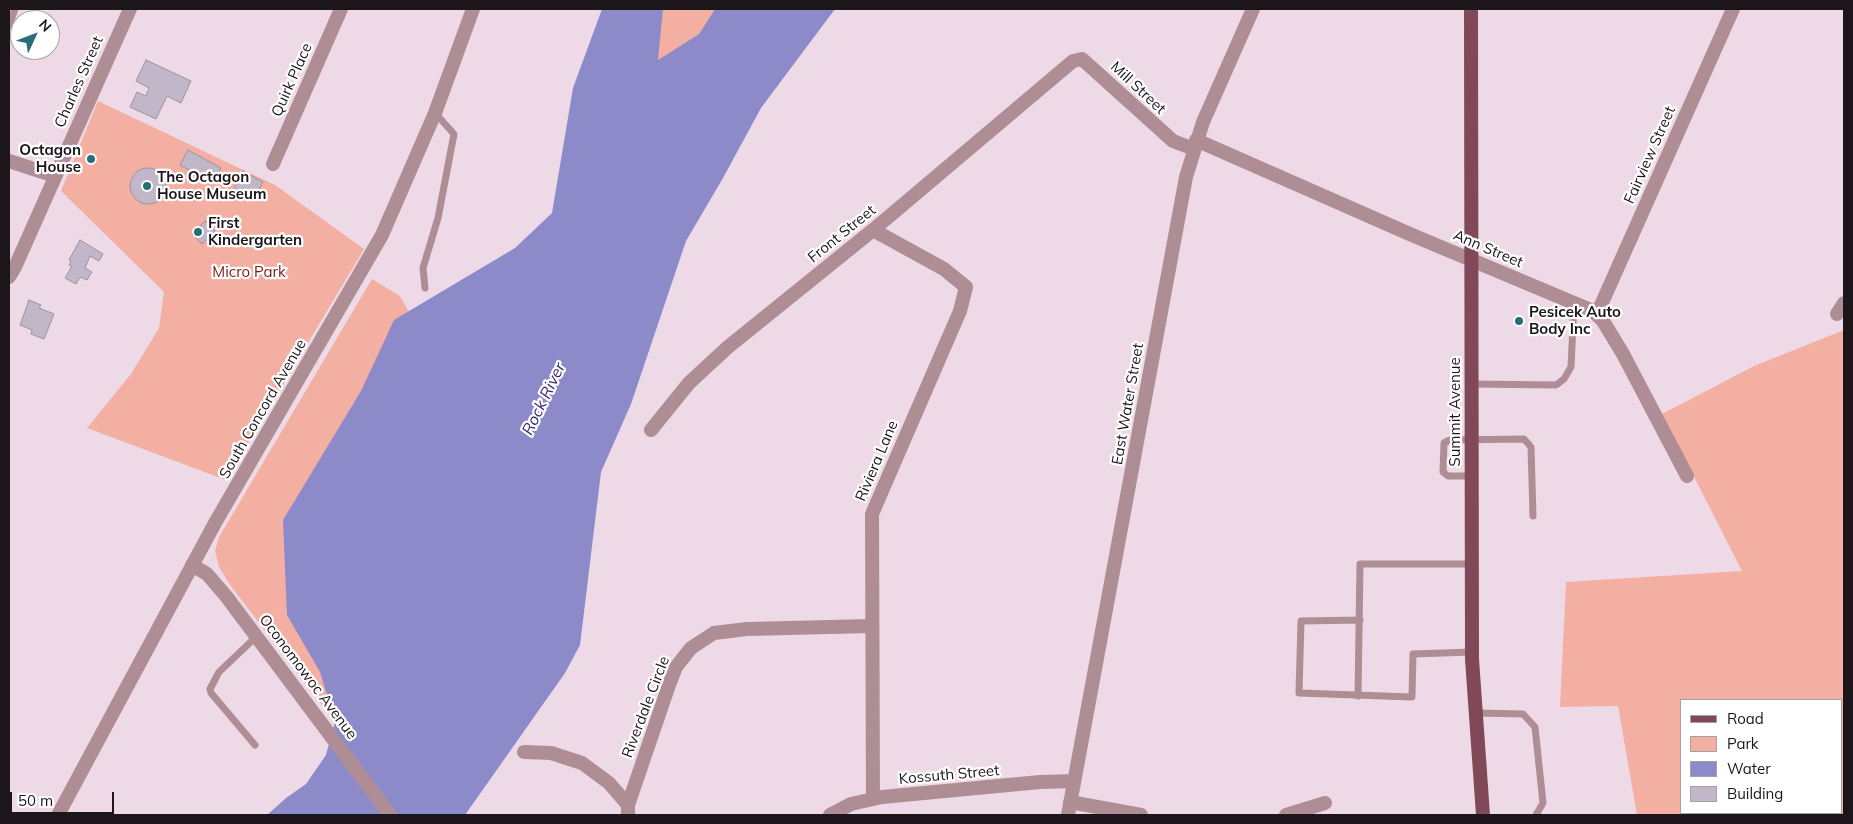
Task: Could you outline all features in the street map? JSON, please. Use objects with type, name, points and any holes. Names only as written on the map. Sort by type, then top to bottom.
[{"type":"main road","name":"Summit Avenue","points":[[1470,9],[1472,652],[1483,815]]},
{"type":"street","name":"Charles Street","points":[[9,277],[16,267],[130,9]]},
{"type":"street","name":"Quirk Place","points":[[273,164],[341,9]]},
{"type":"street","name":"South Concord Avenue","points":[[58,815],[192,565],[372,253],[399,198],[435,113],[473,9]]},
{"type":"street","name":"East Water Street","points":[[1069,808],[1186,177],[1195,145],[1253,9]]},
{"type":"street","name":"Fairview Street","points":[[1597,314],[1733,9]]},
{"type":"street","name":"Mill Street","points":[[1062,69],[1073,61],[1082,59],[1173,141],[1195,145]]},
{"type":"street","name":"Front Street","points":[[651,430],[689,383],[728,348],[873,230],[1062,69]]},
{"type":"street","name":"Ann Street","points":[[1195,145],[1470,258],[1597,314]]},
{"type":"street","points":[[9,161],[55,176]]},
{"type":"street","name":"Riviera Lane","points":[[873,230],[944,269],[966,286],[960,311],[872,514],[871,626],[874,799]]},
{"type":"street","points":[[1597,314],[1623,354],[1687,476]]},
{"type":"street","name":"Oconomowoc Avenue","points":[[192,565],[207,574],[257,636],[329,730],[390,815]]},
{"type":"street","name":"Riverdale Circle","points":[[628,810],[676,667],[690,648],[703,638],[714,633],[748,629],[871,626]]},
{"type":"street","points":[[524,752],[551,753],[582,763],[609,783],[628,810]]},
{"type":"street","name":"Kossuth Street","points":[[830,815],[851,804],[874,799],[1040,782],[1074,781]]},
{"type":"street","points":[[1286,815],[1325,803]]},
{"type":"street","points":[[1069,808],[1141,815]]},
{"type":"lane","points":[[9,26],[16,9]]},
{"type":"lane","points":[[425,288],[423,268],[438,218],[454,134],[435,113]]},
{"type":"lane","points":[[1472,384],[1556,385],[1564,379],[1571,367],[1574,303]]},
{"type":"lane","points":[[1471,476],[1448,476],[1443,472],[1444,443],[1450,440],[1524,439],[1531,447],[1533,516]]},
{"type":"lane","points":[[1358,696],[1360,564],[1472,564]]},
{"type":"lane","points":[[1360,620],[1301,621],[1299,693],[1412,697],[1413,654],[1472,652]]},
{"type":"lane","points":[[255,746],[211,693],[210,689],[219,672],[257,636]]},
{"type":"lane","points":[[1476,713],[1523,714],[1535,727],[1543,804],[1536,815]]},
{"type":"green space","points":[[663,9],[715,9],[699,34],[657,61]]},
{"type":"green space","name":"Micro Park","points":[[98,101],[275,185],[364,249],[226,480],[87,428],[131,374],[159,328],[164,292],[61,191]]},
{"type":"green space","points":[[372,279],[400,296],[417,326],[335,722],[230,585],[219,567],[215,551],[219,537]]},
{"type":"green space","points":[[1844,330],[1844,815],[1637,815],[1618,706],[1560,707],[1566,582],[1742,571],[1662,414],[1754,366]]},
{"type":"water","name":"Rock River","points":[[602,9],[663,9],[658,60],[699,34],[715,9],[835,9],[761,108],[686,241],[631,404],[601,472],[580,645],[565,673],[465,815],[267,815],[306,784],[326,755],[335,722],[320,672],[287,615],[283,520],[361,391],[394,320],[515,248],[552,213],[573,88]]},
{"type":"building","points":[[146,60],[191,81],[181,103],[167,96],[156,119],[130,107],[137,92],[146,96],[149,88],[136,81]]},
{"type":"building","points":[[188,150],[221,168],[213,184],[180,165]]},
{"type":"building","name":"The Octagon House Museum","points":[[148,168],[155,169],[161,173],[165,179],[165,193],[161,199],[155,203],[148,204],[141,203],[135,199],[131,193],[130,186],[131,179],[135,173],[141,169]]},
{"type":"building","points":[[243,171],[263,182],[253,201],[233,190]]},
{"type":"building","points":[[205,221],[215,231],[202,244],[192,234]]},
{"type":"building","points":[[80,240],[103,254],[99,261],[90,256],[85,268],[92,272],[87,280],[80,277],[76,284],[65,278],[72,266],[69,265],[71,261],[69,260]]},
{"type":"building","points":[[29,300],[41,305],[39,308],[54,314],[44,339],[31,334],[32,330],[20,325]]},
{"type":"place","name":"Octagon House","points":[[91,159]]},
{"type":"place","name":"The Octagon House Museum","points":[[147,186]]},
{"type":"place","name":"First Kindergarten","points":[[198,232]]},
{"type":"place","name":"Pesicek Auto Body Inc","points":[[1519,321]]}]
